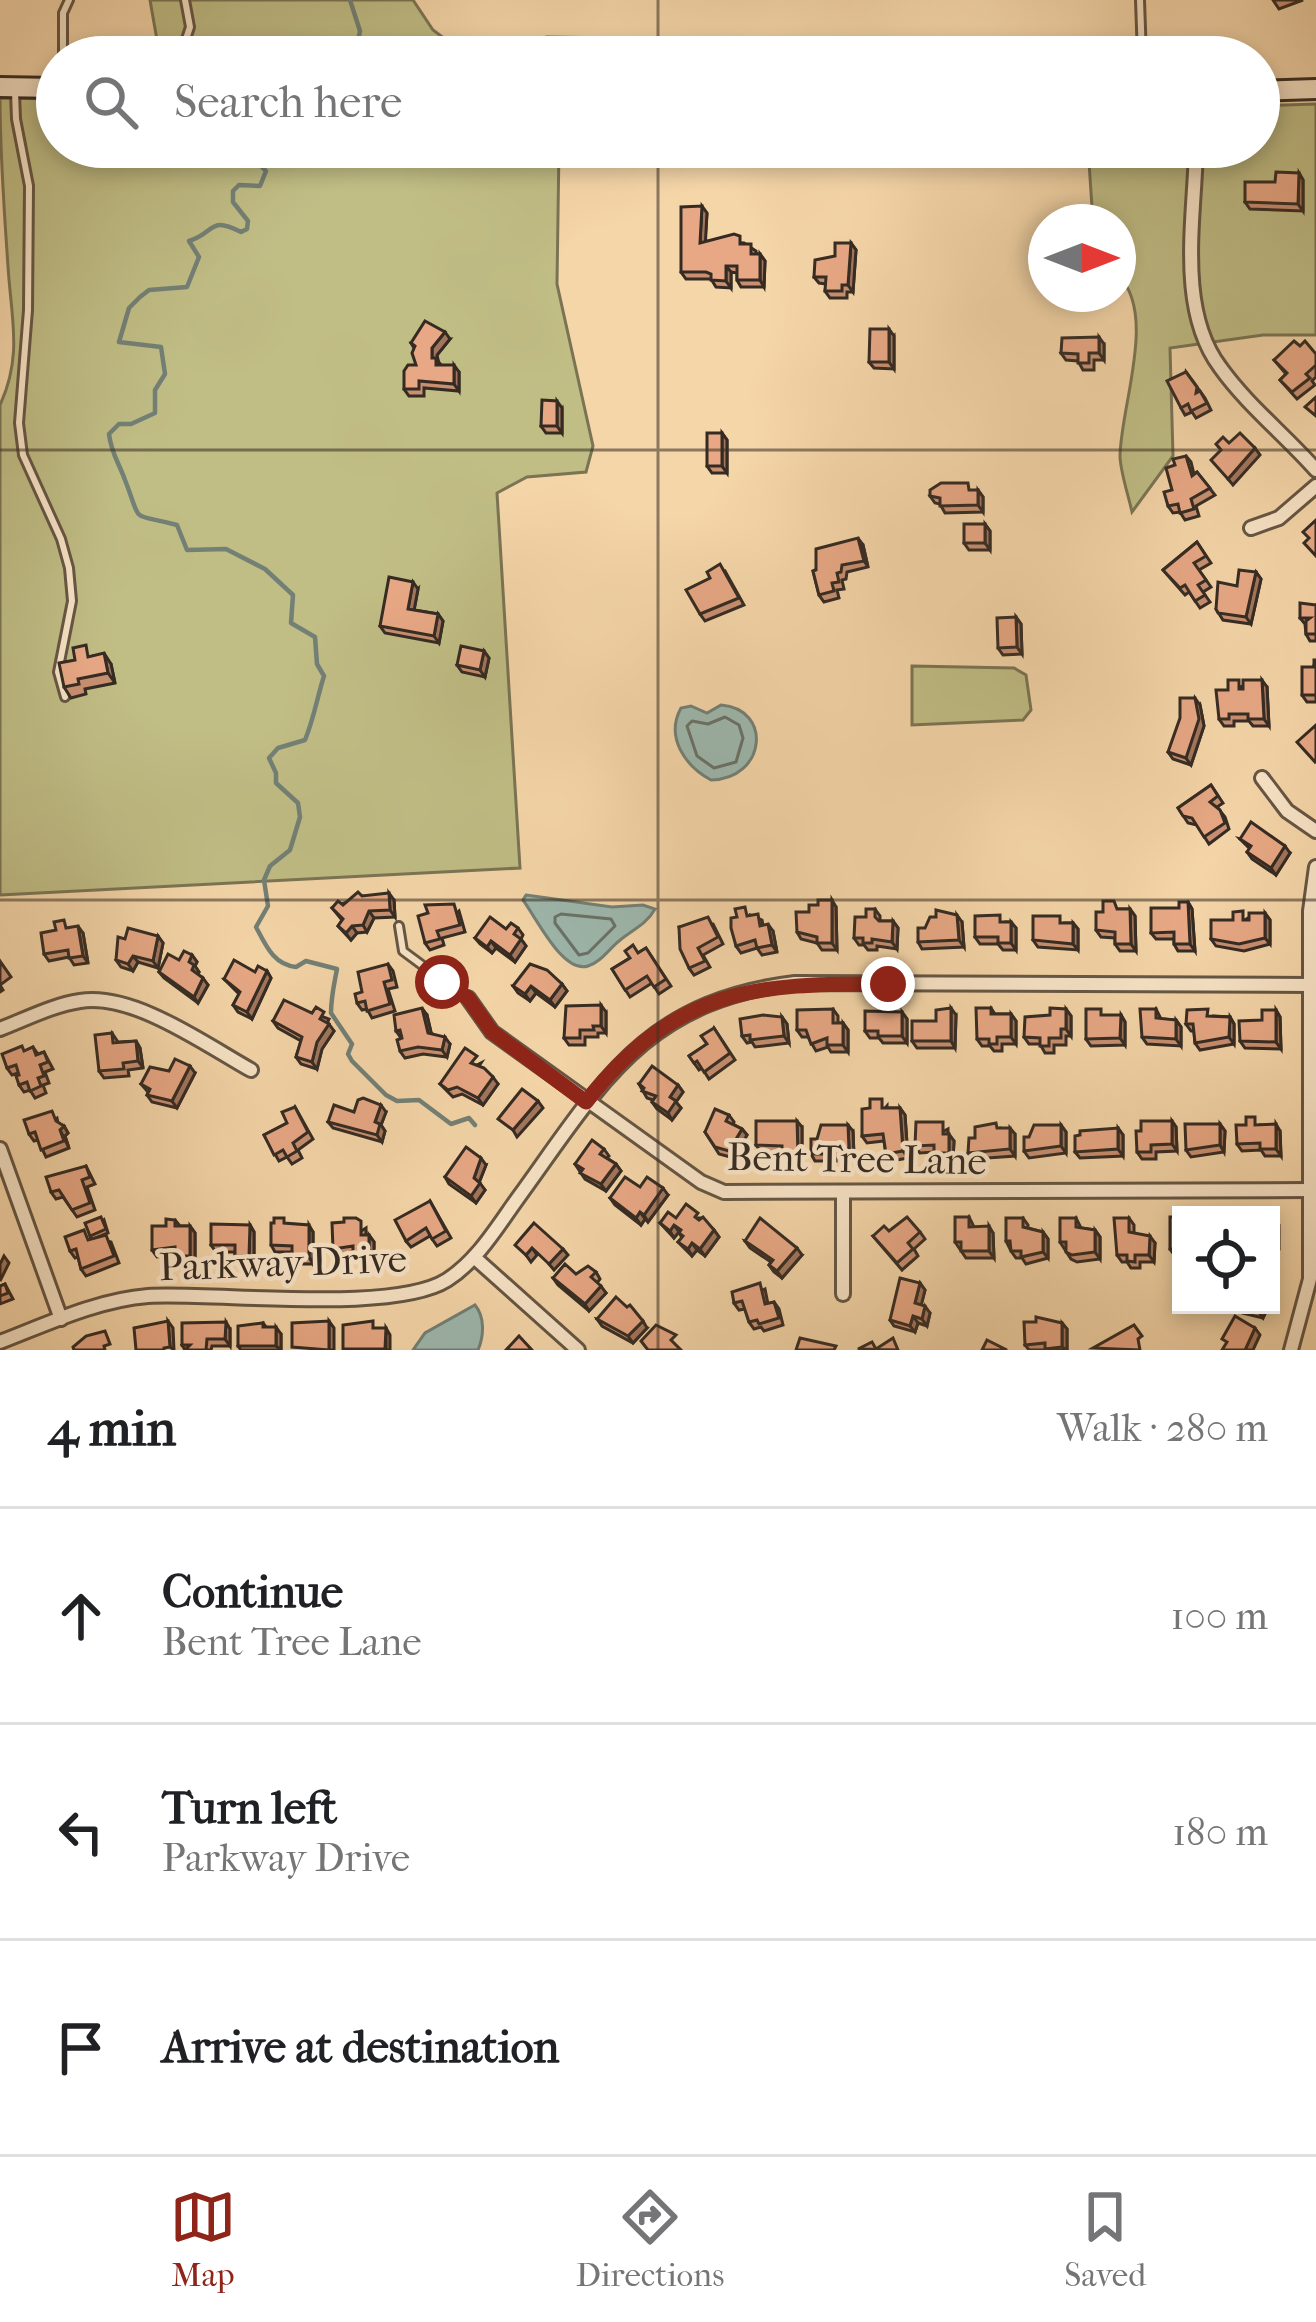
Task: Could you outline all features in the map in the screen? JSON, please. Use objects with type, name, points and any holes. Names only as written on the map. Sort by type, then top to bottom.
[{"type":"main road","points":[[1280,90],[1316,88]]},
{"type":"street","points":[[1196,168],[1194,292],[1204,340],[1220,367],[1316,470]]},
{"type":"street","points":[[1251,528],[1279,518],[1316,486]]},
{"type":"street","points":[[1262,778],[1287,811],[1316,831]]},
{"type":"street","points":[[1291,1350],[1310,1279],[1310,891],[1316,867]]},
{"type":"street","name":"Parkway Drive","points":[[0,1342],[106,1303],[151,1296],[403,1295],[446,1280],[474,1257],[586,1102],[626,1056],[677,1019],[724,997],[772,986],[1310,985]]},
{"type":"street","name":"Bent Tree Lane","points":[[468,998],[492,1032],[713,1188],[735,1193],[1311,1190]]},
{"type":"street","points":[[0,1029],[70,1003],[106,1000],[133,1006],[251,1070]]},
{"type":"street","points":[[0,1149],[61,1319]]},
{"type":"street","points":[[843,1192],[843,1294]]},
{"type":"street","points":[[474,1257],[578,1350]]},
{"type":"lane","points":[[63,36],[63,13],[69,0]]},
{"type":"lane","points":[[185,0],[187,36]]},
{"type":"lane","points":[[1141,0],[1142,36]]},
{"type":"lane","points":[[8,87],[30,199],[19,422],[23,455],[69,568],[72,601],[58,672],[65,698]]},
{"type":"lane","points":[[399,926],[403,951],[468,998]]},
{"type":"shaded area","points":[[150,0],[413,0],[441,36],[156,36]]},
{"type":"shaded area","points":[[0,98],[36,99],[36,168],[559,168],[557,284],[593,446],[586,472],[527,477],[497,493],[520,868],[0,895],[0,405],[11,370],[14,336]]},
{"type":"shaded area","points":[[1316,104],[1316,335],[1263,335],[1170,348],[1173,456],[1132,512],[1120,457],[1136,337],[1136,204],[1092,204],[1089,168],[1280,168],[1280,105]]},
{"type":"shaded area","points":[[912,666],[1014,668],[1026,675],[1031,710],[1023,720],[912,725]]},
{"type":"water","points":[[721,705],[749,718],[756,744],[743,768],[711,780],[686,759],[675,730],[681,708],[691,706],[707,713]]},
{"type":"water","points":[[526,895],[655,909],[597,962],[579,966],[551,943],[523,900]]},
{"type":"water","points":[[475,1305],[482,1327],[478,1350],[413,1350],[425,1333]]},
{"type":"building","points":[[1276,172],[1299,173],[1298,204],[1245,202],[1245,182],[1275,182]]},
{"type":"building","points":[[702,206],[700,243],[740,236],[740,244],[751,244],[751,254],[760,254],[760,280],[737,280],[737,266],[726,266],[726,281],[711,280],[706,272],[681,272],[681,207]]},
{"type":"building","points":[[835,243],[851,243],[848,285],[842,285],[842,291],[825,291],[826,277],[814,277],[815,260],[835,256]]},
{"type":"building","points":[[425,321],[445,332],[432,348],[432,358],[436,365],[454,365],[454,384],[419,381],[419,389],[404,389],[404,371],[416,365],[411,343]]},
{"type":"building","points":[[870,329],[889,329],[889,362],[869,362]]},
{"type":"building","points":[[1099,337],[1099,353],[1089,353],[1089,363],[1078,363],[1078,354],[1061,353],[1062,338]]},
{"type":"building","points":[[1294,341],[1300,346],[1305,341],[1316,354],[1316,365],[1306,374],[1310,378],[1292,392],[1280,380],[1287,373],[1274,360]]},
{"type":"building","points":[[1186,372],[1207,403],[1191,411],[1188,404],[1181,408],[1167,381]]},
{"type":"building","points":[[1316,397],[1316,416],[1305,407]]},
{"type":"building","points":[[542,400],[557,401],[557,426],[541,426]]},
{"type":"building","points":[[707,433],[722,433],[722,466],[707,466]]},
{"type":"building","points":[[1240,433],[1255,448],[1228,479],[1211,460],[1221,450],[1216,444],[1223,437],[1229,443]]},
{"type":"building","points":[[1186,456],[1192,476],[1197,472],[1210,488],[1191,499],[1194,509],[1180,513],[1178,504],[1168,506],[1164,492],[1172,490],[1166,468],[1175,465],[1173,459]]},
{"type":"building","points":[[941,483],[968,483],[969,490],[978,490],[978,505],[940,506],[940,498],[930,496],[930,490]]},
{"type":"building","points":[[1316,520],[1316,556],[1304,543],[1309,538],[1303,532]]},
{"type":"building","points":[[964,524],[985,524],[985,543],[964,543]]},
{"type":"building","points":[[858,538],[864,561],[842,565],[839,582],[832,583],[834,591],[819,595],[813,571],[816,549]]},
{"type":"building","points":[[1197,542],[1206,556],[1194,563],[1206,580],[1198,585],[1205,595],[1195,601],[1185,585],[1180,588],[1163,570]]},
{"type":"building","points":[[720,564],[739,598],[700,614],[686,590],[710,578],[707,572]]},
{"type":"building","points":[[1239,570],[1256,572],[1246,617],[1218,613],[1218,582],[1237,586]]},
{"type":"building","points":[[389,577],[413,582],[408,609],[438,614],[434,636],[380,626]]},
{"type":"building","points":[[1300,603],[1316,605],[1316,634],[1306,634],[1310,618],[1300,618]]},
{"type":"building","points":[[1016,617],[1017,647],[998,648],[997,618]]},
{"type":"building","points":[[86,645],[88,657],[104,653],[108,673],[64,687],[59,663],[75,660],[73,648]]},
{"type":"building","points":[[461,646],[484,651],[480,670],[457,665]]},
{"type":"building","points":[[1314,660],[1316,695],[1302,695],[1302,667],[1314,667]]},
{"type":"building","points":[[1228,680],[1239,680],[1239,689],[1243,689],[1243,680],[1262,680],[1264,719],[1229,714],[1229,719],[1219,719],[1216,690],[1228,690]]},
{"type":"building","points":[[1180,698],[1195,698],[1199,719],[1186,758],[1168,752],[1180,718]]},
{"type":"building","points":[[1316,725],[1316,761],[1315,762],[1297,742]]},
{"type":"building","points":[[1211,785],[1218,796],[1210,802],[1225,823],[1204,837],[1192,818],[1183,816],[1178,808]]},
{"type":"building","points":[[1251,822],[1285,846],[1271,868],[1247,852],[1251,846],[1240,839]]},
{"type":"building","points":[[358,892],[362,896],[389,893],[390,910],[369,911],[363,925],[352,926],[346,933],[338,926],[343,919],[332,908]]},
{"type":"building","points":[[818,900],[832,900],[832,943],[817,943],[817,937],[797,932],[796,912],[809,912],[809,905],[818,905]]},
{"type":"building","points":[[1103,901],[1114,901],[1117,909],[1130,909],[1131,944],[1115,944],[1115,932],[1096,930],[1096,912],[1103,912]]},
{"type":"building","points":[[1179,902],[1188,902],[1190,944],[1174,944],[1174,932],[1151,933],[1151,908],[1179,908]]},
{"type":"building","points":[[454,904],[460,925],[437,931],[440,939],[425,943],[418,916],[428,913],[425,905]]},
{"type":"building","points":[[745,907],[747,916],[758,914],[760,926],[768,924],[772,945],[757,948],[755,940],[736,946],[731,918],[737,917],[735,909]]},
{"type":"building","points":[[866,909],[875,909],[879,921],[893,921],[892,942],[872,939],[872,943],[863,943],[863,938],[854,938],[855,917],[866,917]]},
{"type":"building","points":[[936,910],[957,915],[959,940],[918,942],[918,928],[925,928],[930,917],[936,917]]},
{"type":"building","points":[[1243,911],[1243,920],[1249,920],[1249,913],[1265,913],[1265,938],[1239,944],[1211,939],[1211,920],[1233,920],[1233,912]]},
{"type":"building","points":[[1000,915],[1000,922],[1011,922],[1011,943],[998,943],[998,937],[975,937],[975,916]]},
{"type":"building","points":[[1033,916],[1060,916],[1060,923],[1073,923],[1073,944],[1033,940]]},
{"type":"building","points":[[490,917],[506,929],[511,923],[518,928],[514,934],[521,939],[510,955],[491,941],[487,947],[475,938]]},
{"type":"building","points":[[708,917],[718,937],[698,948],[705,961],[689,968],[680,949],[679,927]]},
{"type":"building","points":[[64,920],[66,928],[78,926],[83,956],[69,958],[68,950],[44,954],[41,933],[56,930],[54,922]]},
{"type":"building","points":[[128,928],[158,936],[153,961],[133,956],[128,964],[116,960],[118,937],[125,939]]},
{"type":"building","points":[[633,945],[638,953],[646,948],[666,979],[654,987],[647,976],[625,990],[612,969],[630,958],[625,951]]},
{"type":"building","points":[[184,951],[192,955],[192,970],[203,978],[194,997],[159,972],[168,954],[179,960]]},
{"type":"building","points":[[234,960],[255,972],[258,966],[267,971],[247,1012],[233,1005],[240,992],[224,979]]},
{"type":"building","points":[[388,964],[392,980],[384,982],[390,1004],[367,1011],[365,1001],[357,1003],[355,994],[362,992],[358,972]]},
{"type":"building","points":[[530,964],[547,970],[562,984],[550,1000],[531,986],[525,994],[513,986]]},
{"type":"building","points":[[284,1000],[312,1013],[316,1007],[324,1012],[320,1019],[329,1024],[317,1042],[312,1062],[296,1057],[302,1037],[273,1021]]},
{"type":"building","points":[[601,1005],[601,1026],[580,1030],[580,1038],[564,1038],[566,1006]]},
{"type":"building","points":[[422,1008],[428,1033],[445,1037],[442,1050],[400,1051],[397,1040],[402,1038],[394,1015]]},
{"type":"building","points":[[951,1008],[951,1041],[912,1041],[912,1021],[936,1021],[936,1010]]},
{"type":"building","points":[[976,1008],[1011,1014],[1011,1037],[997,1037],[997,1044],[977,1039]]},
{"type":"building","points":[[1050,1008],[1066,1009],[1066,1029],[1061,1029],[1061,1038],[1049,1038],[1049,1046],[1040,1046],[1040,1038],[1024,1037],[1025,1017],[1050,1015]]},
{"type":"building","points":[[833,1009],[833,1023],[843,1023],[843,1045],[827,1045],[827,1038],[811,1044],[806,1030],[797,1030],[797,1010]]},
{"type":"building","points":[[1086,1009],[1121,1015],[1120,1038],[1086,1039]]},
{"type":"building","points":[[1140,1009],[1156,1009],[1156,1018],[1176,1020],[1176,1039],[1142,1037]]},
{"type":"building","points":[[1208,1009],[1207,1016],[1230,1017],[1229,1037],[1195,1043],[1193,1024],[1186,1024],[1187,1010]]},
{"type":"building","points":[[1262,1010],[1276,1010],[1276,1042],[1240,1041],[1239,1021],[1262,1020]]},
{"type":"building","points":[[865,1011],[902,1012],[902,1036],[865,1031]]},
{"type":"building","points":[[782,1017],[784,1036],[750,1040],[750,1035],[742,1036],[740,1019]]},
{"type":"building","points":[[714,1028],[730,1053],[704,1072],[689,1056],[707,1044],[701,1036]]},
{"type":"building","points":[[112,1033],[113,1043],[136,1041],[138,1061],[123,1063],[124,1069],[99,1071],[95,1035]]},
{"type":"building","points":[[22,1046],[24,1051],[33,1047],[36,1055],[44,1052],[48,1062],[40,1065],[41,1086],[30,1091],[27,1082],[19,1085],[16,1065],[7,1068],[2,1054]]},
{"type":"building","points":[[465,1048],[477,1056],[471,1063],[493,1077],[478,1098],[440,1084]]},
{"type":"building","points":[[175,1059],[190,1066],[172,1101],[147,1095],[150,1089],[141,1084],[150,1067],[169,1071]]},
{"type":"building","points":[[652,1066],[678,1085],[668,1113],[639,1084]]},
{"type":"building","points":[[522,1089],[538,1101],[513,1130],[498,1119]]},
{"type":"building","points":[[363,1098],[381,1105],[375,1122],[380,1124],[377,1135],[328,1122],[334,1105],[354,1112]]},
{"type":"building","points":[[870,1099],[882,1099],[882,1108],[900,1108],[903,1151],[886,1154],[883,1134],[862,1136],[862,1109],[870,1108]]},
{"type":"building","points":[[295,1107],[308,1132],[293,1143],[297,1151],[287,1157],[283,1150],[274,1155],[264,1135],[287,1123],[282,1112]]},
{"type":"building","points":[[715,1109],[742,1129],[729,1151],[715,1147],[705,1132]]},
{"type":"building","points":[[52,1111],[64,1126],[60,1130],[64,1141],[41,1150],[35,1132],[29,1134],[24,1120]]},
{"type":"building","points":[[1246,1117],[1255,1117],[1255,1125],[1276,1124],[1276,1149],[1260,1149],[1260,1143],[1237,1144],[1236,1125],[1246,1125]]},
{"type":"building","points":[[756,1121],[797,1121],[798,1154],[782,1154],[782,1146],[756,1145]]},
{"type":"building","points":[[1141,1121],[1172,1121],[1172,1144],[1151,1145],[1151,1152],[1137,1152],[1136,1131],[1141,1131]]},
{"type":"building","points":[[916,1122],[943,1122],[943,1134],[949,1134],[949,1153],[934,1153],[934,1145],[915,1146]]},
{"type":"building","points":[[996,1123],[997,1128],[1010,1128],[1010,1149],[968,1153],[975,1127]]},
{"type":"building","points":[[1185,1124],[1220,1124],[1220,1145],[1186,1150]]},
{"type":"building","points":[[821,1125],[848,1125],[849,1149],[811,1154],[811,1139],[817,1139]]},
{"type":"building","points":[[1034,1125],[1061,1125],[1061,1146],[1024,1151],[1024,1137],[1029,1137]]},
{"type":"building","points":[[1118,1128],[1118,1149],[1075,1152],[1075,1136],[1080,1131]]},
{"type":"building","points":[[592,1140],[604,1149],[600,1154],[616,1164],[601,1184],[580,1173],[583,1169],[575,1164]]},
{"type":"building","points":[[466,1147],[481,1158],[474,1178],[480,1183],[471,1196],[445,1177]]},
{"type":"building","points":[[86,1166],[90,1177],[82,1180],[90,1203],[72,1210],[59,1190],[51,1192],[46,1177]]},
{"type":"building","points":[[625,1177],[640,1187],[647,1177],[663,1188],[644,1215],[640,1212],[636,1218],[610,1198]]},
{"type":"building","points":[[430,1201],[446,1231],[432,1239],[426,1228],[406,1241],[395,1220]]},
{"type":"building","points":[[686,1204],[714,1230],[700,1249],[692,1243],[688,1249],[678,1242],[681,1230],[674,1225],[670,1231],[660,1223],[668,1212],[676,1218]]},
{"type":"building","points":[[101,1217],[106,1229],[90,1236],[85,1223]]},
{"type":"building","points":[[907,1217],[920,1232],[908,1243],[913,1249],[897,1263],[873,1236]]},
{"type":"building","points":[[955,1217],[969,1217],[969,1227],[989,1226],[989,1251],[961,1251],[961,1242],[955,1242]]},
{"type":"building","points":[[274,1218],[309,1225],[309,1257],[292,1257],[292,1246],[271,1245]]},
{"type":"building","points":[[344,1218],[361,1221],[361,1235],[369,1235],[369,1255],[353,1256],[353,1246],[333,1249],[332,1223],[344,1222]]},
{"type":"building","points":[[760,1218],[797,1248],[777,1271],[769,1265],[773,1260],[745,1241]]},
{"type":"building","points":[[1006,1218],[1023,1218],[1023,1227],[1043,1232],[1043,1252],[1021,1257],[1021,1251],[1011,1251]]},
{"type":"building","points":[[1060,1218],[1076,1218],[1076,1227],[1095,1230],[1095,1252],[1066,1252],[1066,1242],[1060,1242]]},
{"type":"building","points":[[1114,1218],[1129,1218],[1129,1232],[1150,1236],[1149,1255],[1135,1255],[1135,1262],[1127,1261],[1127,1255],[1117,1255]]},
{"type":"building","points":[[166,1219],[175,1220],[175,1226],[190,1226],[190,1256],[175,1256],[175,1247],[152,1250],[152,1226],[166,1226]]},
{"type":"building","points":[[534,1223],[563,1249],[549,1264],[532,1248],[526,1255],[515,1245]]},
{"type":"building","points":[[211,1224],[250,1225],[249,1256],[235,1256],[235,1245],[211,1245]]},
{"type":"building","points":[[84,1230],[88,1240],[106,1235],[114,1256],[81,1269],[76,1249],[70,1251],[65,1237]]},
{"type":"building","points":[[565,1264],[576,1274],[588,1266],[596,1272],[591,1277],[601,1286],[585,1304],[553,1278]]},
{"type":"building","points":[[900,1278],[920,1283],[915,1303],[925,1306],[922,1319],[913,1316],[910,1326],[890,1320]]},
{"type":"building","points":[[760,1283],[765,1304],[774,1302],[779,1318],[759,1324],[749,1322],[742,1301],[734,1303],[732,1292]]},
{"type":"building","points":[[616,1297],[643,1321],[628,1336],[597,1319]]},
{"type":"building","points":[[1235,1316],[1255,1328],[1245,1350],[1222,1350],[1227,1342],[1222,1339]]},
{"type":"building","points":[[1036,1317],[1062,1323],[1062,1347],[1025,1345],[1024,1322],[1036,1322]]},
{"type":"building","points":[[168,1321],[170,1347],[136,1350],[134,1328]]},
{"type":"building","points":[[329,1321],[329,1350],[292,1347],[292,1323]]},
{"type":"building","points":[[373,1321],[373,1328],[386,1328],[385,1349],[343,1349],[343,1325]]},
{"type":"building","points":[[226,1322],[225,1339],[207,1339],[206,1350],[185,1350],[190,1345],[182,1345],[182,1323]]},
{"type":"building","points":[[263,1323],[263,1327],[276,1327],[276,1346],[238,1346],[238,1326]]},
{"type":"building","points":[[656,1325],[676,1335],[671,1340],[681,1350],[648,1350],[641,1341]]},
{"type":"building","points":[[1134,1325],[1142,1336],[1140,1350],[1093,1348]]},
{"type":"building","points":[[105,1331],[110,1344],[105,1350],[74,1350],[86,1336]]},
{"type":"building","points":[[519,1336],[532,1350],[506,1350]]},
{"type":"building","points":[[800,1338],[836,1346],[834,1350],[796,1350]]},
{"type":"building","points":[[893,1338],[898,1350],[858,1349],[872,1342],[876,1349]]},
{"type":"building","points":[[987,1340],[1007,1350],[982,1350]]},
{"type":"waterway","points":[[350,0],[359,36]]},
{"type":"waterway","points":[[263,168],[260,186],[239,185],[233,191],[233,202],[248,221],[247,229],[241,232],[217,225],[189,241],[199,257],[187,287],[149,290],[129,308],[119,342],[161,347],[165,374],[155,390],[155,413],[119,424],[109,434],[110,441],[139,515],[177,525],[187,550],[226,549],[265,569],[293,595],[291,623],[315,637],[317,664],[324,676],[305,740],[278,748],[269,758],[276,783],[298,803],[300,817],[290,850],[270,866],[264,880],[268,906],[256,927],[282,963],[296,967],[306,961],[337,969],[331,1013],[352,1044],[348,1054],[352,1061],[386,1095],[397,1101],[419,1100],[451,1124],[469,1118],[475,1125]]},
{"type":"route","points":[[442,982],[468,998],[492,1032],[586,1102],[607,1075],[652,1035],[724,997],[795,983],[888,984]]}]
